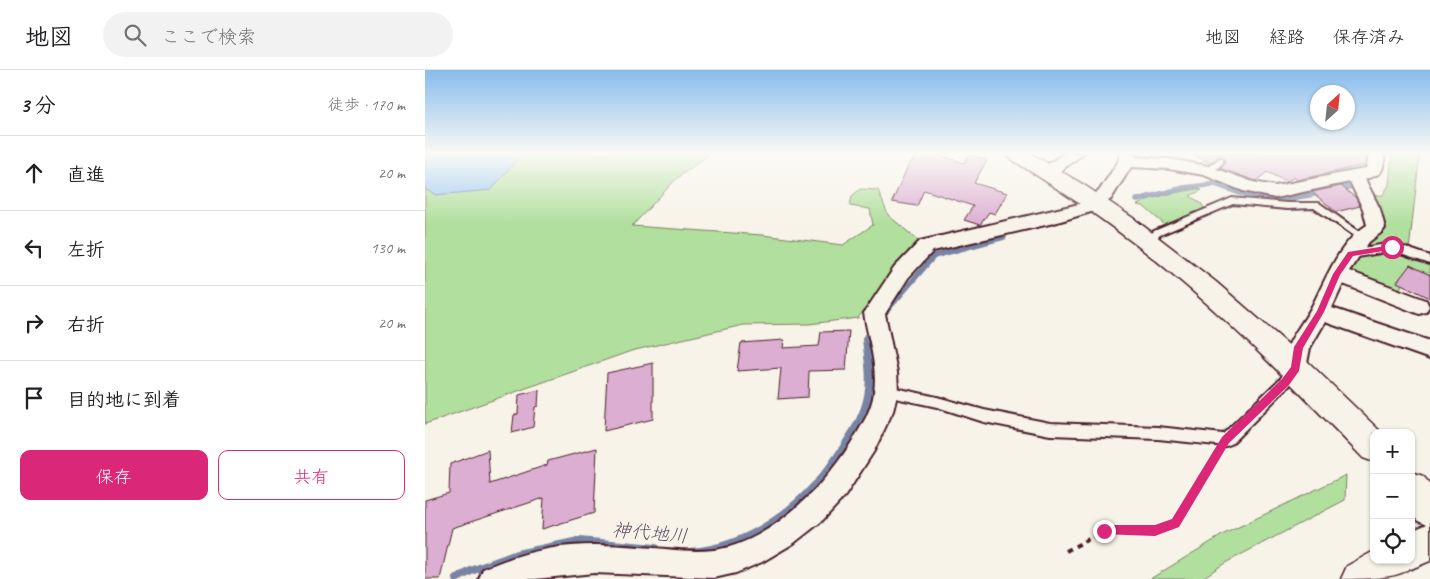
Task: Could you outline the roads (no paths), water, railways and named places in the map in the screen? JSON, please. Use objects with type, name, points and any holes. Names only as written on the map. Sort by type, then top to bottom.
[{"type":"street","points":[[1055,177],[1148,240],[1207,289],[1295,368],[1370,443]]},
{"type":"street","points":[[493,579],[503,574],[547,562],[609,559],[679,564],[720,563],[758,549],[798,524],[835,488],[879,418],[886,391],[885,368],[876,323],[901,273],[927,246],[1054,217],[1095,203],[1105,195],[1116,177]]},
{"type":"street","points":[[1231,177],[1249,188],[1275,192],[1347,177]]},
{"type":"street","points":[[1295,368],[1299,347],[1320,312],[1337,274],[1362,237],[1377,228],[1377,217],[1366,201],[1356,177]]},
{"type":"street","points":[[1337,274],[1419,306]]},
{"type":"street","points":[[1320,312],[1430,350]]},
{"type":"street","points":[[1415,492],[1430,509]]},
{"type":"street","points":[[1415,549],[1430,541]]},
{"type":"street","points":[[1360,579],[1387,564]]},
{"type":"lane","points":[[1148,240],[1157,233],[1232,201],[1287,206],[1316,205],[1362,237]]},
{"type":"lane","points":[[1351,254],[1392,247],[1430,260]]},
{"type":"lane","points":[[886,391],[937,402],[984,416],[1050,429],[1158,433],[1225,440],[1285,382],[1295,368]]},
{"type":"water","points":[[425,177],[502,177],[491,190],[436,195],[425,189]]},
{"type":"waterway","name":"神代地川","points":[[1137,200],[1184,188],[1215,184],[1240,193],[1279,200],[1321,193]]},
{"type":"waterway","name":"神代地川","points":[[1336,190],[1349,187]]},
{"type":"waterway","name":"神代地川","points":[[883,315],[934,256],[1004,237]]},
{"type":"waterway","name":"神代地川","points":[[869,335],[873,329]]},
{"type":"waterway","name":"神代地川","points":[[690,552],[714,548],[737,541],[759,530],[780,517],[799,501],[832,465],[865,409],[870,382],[866,339],[869,334]]},
{"type":"waterway","name":"神代地川","points":[[456,579],[471,571],[517,554],[579,541],[655,548]]}]
